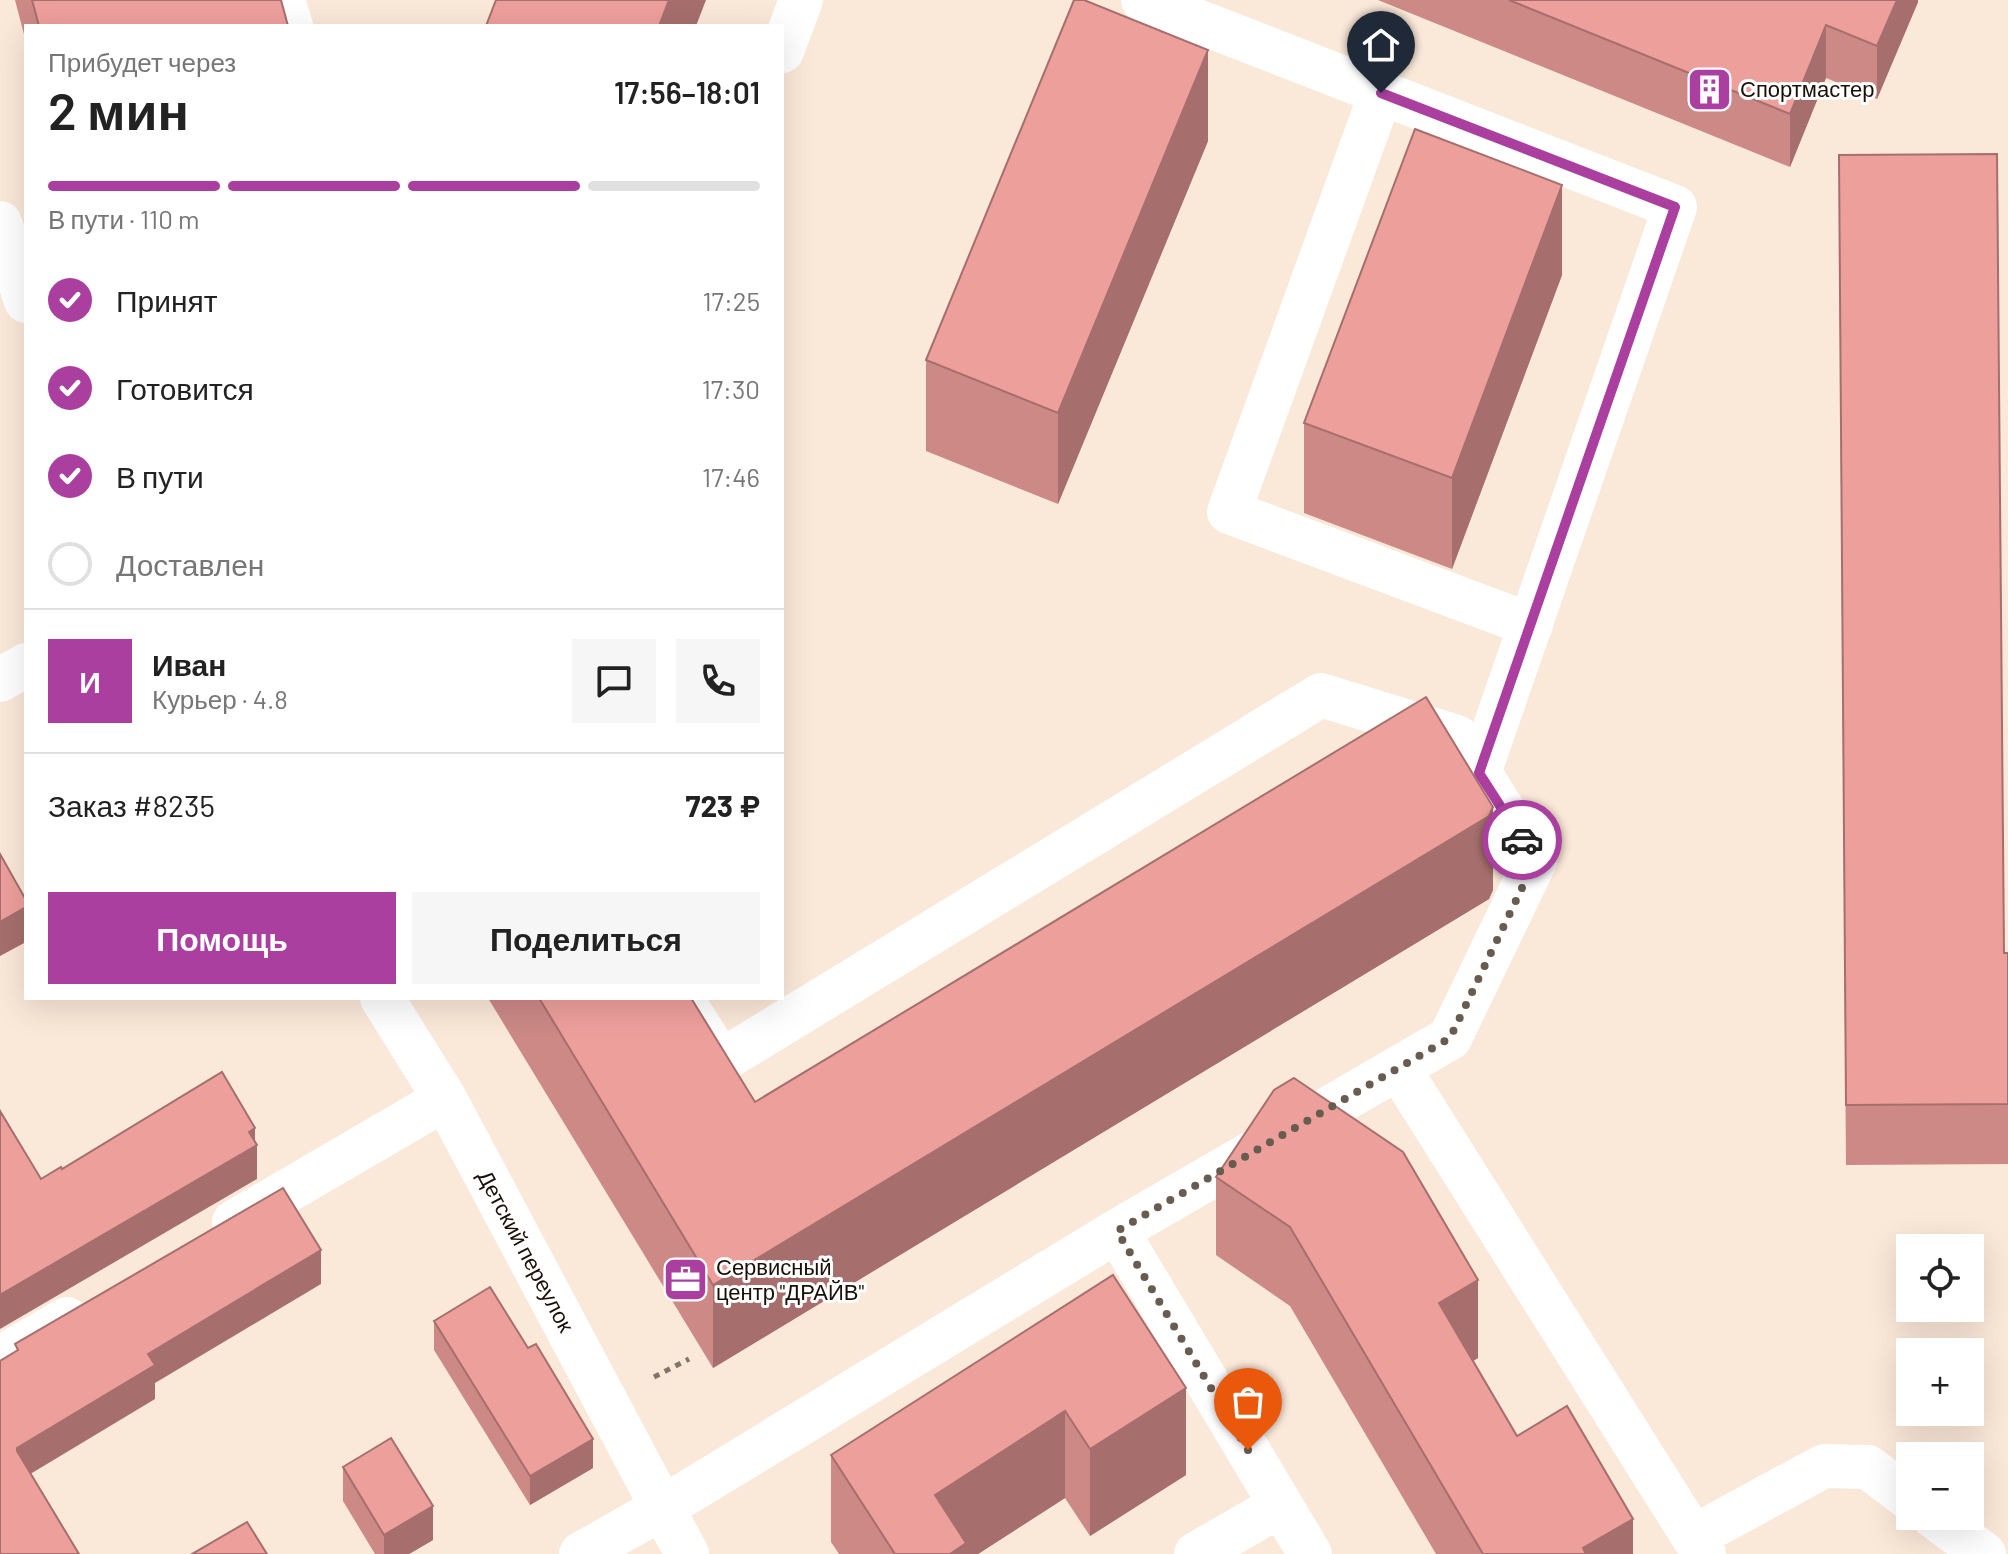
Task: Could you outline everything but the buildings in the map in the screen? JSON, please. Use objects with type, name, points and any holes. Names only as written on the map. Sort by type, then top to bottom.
[{"type":"street","points":[[283,0],[290,24]]},
{"type":"street","points":[[784,46],[801,0]]},
{"type":"street","points":[[1143,0],[1675,207],[1479,773]]},
{"type":"street","points":[[1381,93],[1229,512],[1531,625]]},
{"type":"street","points":[[10,231],[24,292]]},
{"type":"street","points":[[0,680],[24,666]]},
{"type":"street","points":[[581,1554],[662,1508],[1117,1231],[1450,1038],[1535,861],[1457,737],[1321,695],[721,1061],[682,1000]]},
{"type":"street","name":"Детский переулок","points":[[383,1000],[445,1099],[687,1554]]},
{"type":"street","points":[[1399,1069],[1699,1545],[1824,1466],[1868,1467],[1896,1488]]},
{"type":"street","points":[[202,1240],[445,1099]]},
{"type":"street","points":[[1117,1231],[1310,1554]]},
{"type":"street","points":[[0,1358],[94,1303]]},
{"type":"street","points":[[1196,1554],[1281,1505]]},
{"type":"street","points":[[1952,1530],[1984,1554]]},
{"type":"way so far","points":[[1248,1450],[1117,1231],[1450,1038],[1535,861],[1522,840]]},
{"type":"place","name":"Спортмастер","points":[[1709,89]]},
{"type":"place","name":"Сервисный центр \"ДРАЙВ\"","points":[[685,1280]]},
{"type":"route","points":[[1381,93],[1675,207],[1479,773],[1522,840]]}]
